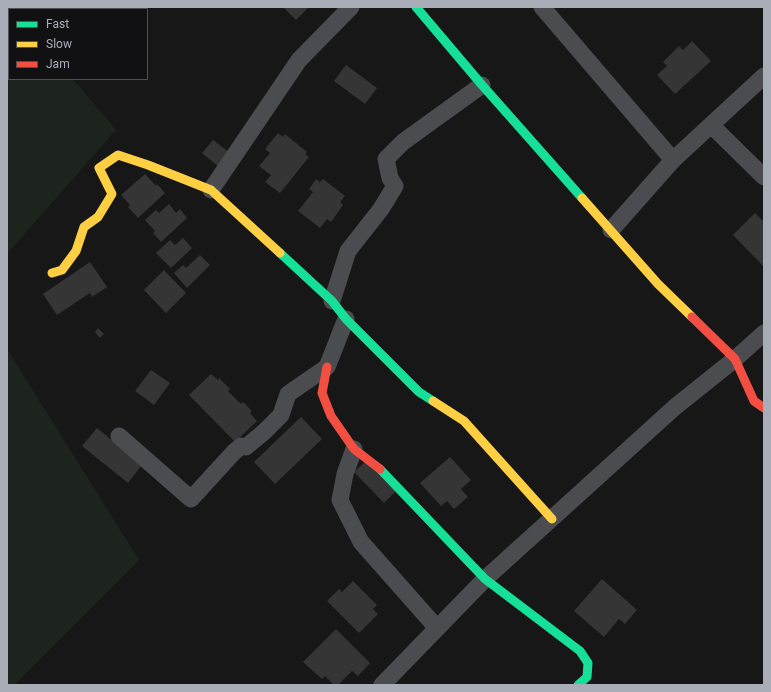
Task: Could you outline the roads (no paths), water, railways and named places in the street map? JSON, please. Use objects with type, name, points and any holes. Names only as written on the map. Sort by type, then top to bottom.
[{"type":"street","points":[[211,190],[299,60],[351,7]]},
{"type":"street","points":[[416,7],[482,85],[658,284],[734,359],[754,401],[764,408]]},
{"type":"street","points":[[542,7],[673,160]]},
{"type":"street","points":[[611,230],[673,160],[764,76]]},
{"type":"street","points":[[332,301],[348,251],[381,209],[395,186],[390,178],[386,159],[403,142],[482,85]]},
{"type":"street","points":[[711,125],[764,177]]},
{"type":"street","points":[[52,272],[62,270],[76,251],[84,227],[98,217],[112,194],[99,168],[118,155],[148,165],[211,190],[332,301],[346,319],[419,392],[464,421],[552,518]]},
{"type":"street","points":[[346,319],[327,367],[322,393],[331,416],[354,449],[382,471],[485,579],[580,651],[588,663],[587,677],[578,685]]},
{"type":"street","points":[[382,685],[485,579],[675,407],[764,333]]},
{"type":"street","points":[[119,436],[191,499],[234,452],[241,446],[246,447],[264,432],[280,415],[288,394],[327,367]]},
{"type":"street","points":[[354,449],[345,474],[340,500],[361,542],[437,628]]}]
